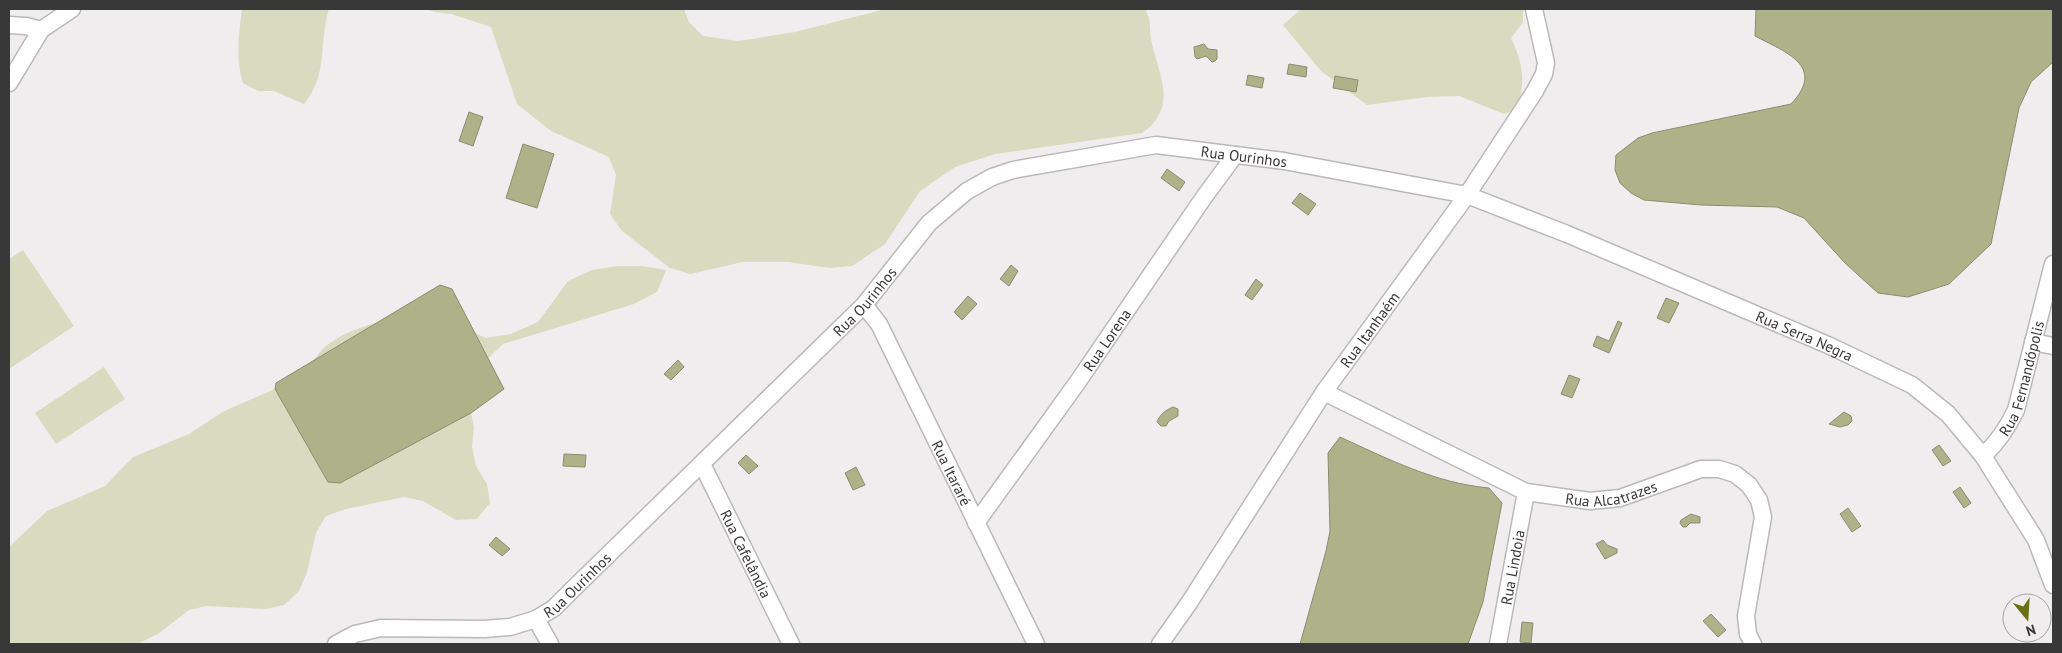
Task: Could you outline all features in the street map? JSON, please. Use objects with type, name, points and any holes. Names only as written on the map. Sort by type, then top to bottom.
[{"type":"street","points":[[9,83],[41,30],[72,9]]},
{"type":"street","name":"Rua Itanhaém","points":[[1164,643],[1324,392],[1467,195],[1535,91],[1544,74],[1546,64],[1534,9]]},
{"type":"street","points":[[9,25],[26,26],[41,30]]},
{"type":"street","name":"Rua Ourinhos","points":[[336,644],[355,634],[381,628],[484,629],[510,627],[536,619],[554,608],[864,305],[929,223],[967,191],[992,177],[1014,170],[1156,145],[1284,162],[1467,195]]},
{"type":"street","name":"Rua Lorena","points":[[976,523],[1077,383],[1235,155]]},
{"type":"street","name":"Rua Serra Negra","points":[[1467,195],[1567,234],[1740,307],[1828,345],[1912,385],[1948,414],[1983,456],[2036,540],[2053,585]]},
{"type":"street","name":"Rua Fernandópolis","points":[[1983,456],[1999,441],[2016,410],[2053,264]]},
{"type":"street","name":"Rua Itararé","points":[[864,305],[879,324],[1036,644]]},
{"type":"street","points":[[2033,342],[2053,346]]},
{"type":"street","name":"Rua Alcatrazes","points":[[1324,392],[1526,492],[1590,501],[1620,498],[1701,469],[1719,469],[1735,474],[1749,485],[1759,500],[1763,517],[1746,616],[1748,634],[1753,644]]},
{"type":"street","name":"Rua Cafelândia","points":[[702,464],[792,644]]},
{"type":"street","name":"Rua Lindoia","points":[[1498,644],[1526,492]]},
{"type":"street","points":[[536,619],[550,644]]},
{"type":"shaded area","points":[[242,9],[329,9],[320,70],[312,93],[304,104],[274,91],[258,91],[243,83],[238,55]]},
{"type":"shaded area","points":[[426,9],[684,9],[689,22],[703,36],[738,41],[795,32],[886,9],[1145,9],[1149,20],[1153,49],[1162,80],[1163,100],[1161,110],[1155,121],[1142,133],[995,154],[955,167],[920,191],[885,244],[852,266],[830,268],[788,262],[743,262],[690,274],[670,268],[622,231],[610,214],[616,175],[609,157],[551,131],[517,104],[491,27],[451,14]]},
{"type":"shaded area","points":[[1301,9],[1523,9],[1523,22],[1511,38],[1522,73],[1522,90],[1517,109],[1504,114],[1459,96],[1427,97],[1367,105],[1321,71],[1283,25]]},
{"type":"shaded area","points":[[1756,9],[2053,9],[2053,62],[2031,82],[2019,108],[1991,244],[1949,284],[1908,297],[1878,293],[1845,263],[1804,218],[1777,207],[1701,205],[1644,200],[1631,193],[1620,183],[1615,170],[1616,155],[1638,138],[1652,133],[1791,104],[1801,91],[1805,80],[1803,70],[1798,62],[1789,55],[1755,36]]},
{"type":"shaded area","points":[[1204,44],[1208,49],[1217,50],[1217,59],[1215,61],[1212,62],[1206,56],[1197,59],[1195,57],[1194,47]]},
{"type":"shaded area","points":[[1289,64],[1307,67],[1306,77],[1287,74]]},
{"type":"shaded area","points":[[1248,75],[1264,78],[1262,88],[1246,85]]},
{"type":"shaded area","points":[[1335,76],[1358,80],[1356,92],[1333,88]]},
{"type":"shaded area","points":[[469,112],[483,117],[473,146],[459,141]]},
{"type":"shaded area","points":[[523,144],[554,154],[537,208],[506,198]]},
{"type":"shaded area","points":[[1167,169],[1185,182],[1179,191],[1161,178]]},
{"type":"shaded area","points":[[1300,193],[1316,204],[1308,215],[1292,203]]},
{"type":"shaded area","points":[[23,250],[74,326],[9,369],[9,259]]},
{"type":"shaded area","points":[[1011,265],[1018,271],[1009,286],[1000,279]]},
{"type":"shaded area","points":[[618,266],[642,266],[666,270],[657,292],[634,304],[503,344],[449,396],[340,483],[471,413],[474,427],[472,447],[476,466],[487,484],[490,503],[477,519],[456,520],[423,501],[404,497],[346,509],[326,516],[316,533],[307,572],[299,591],[284,605],[266,609],[207,606],[189,610],[158,634],[137,644],[9,644],[9,547],[47,511],[105,486],[133,457],[189,434],[224,411],[275,389],[289,412],[310,365],[330,343],[359,328],[407,313],[434,298],[445,286],[445,308],[462,326],[485,338],[511,334],[538,322],[568,281],[592,270]]},
{"type":"shaded area","points":[[1256,279],[1263,285],[1252,300],[1245,295]]},
{"type":"shaded area","points":[[440,285],[452,289],[504,389],[471,413],[340,483],[328,482],[275,389],[276,383]]},
{"type":"shaded area","points":[[968,296],[977,304],[962,320],[954,312]]},
{"type":"shaded area","points":[[1666,298],[1679,303],[1669,323],[1657,318]]},
{"type":"shaded area","points":[[1618,321],[1622,323],[1609,353],[1593,346],[1597,336],[1609,341]]},
{"type":"shaded area","points":[[678,360],[684,367],[671,380],[664,374]]},
{"type":"shaded area","points":[[104,367],[125,399],[56,444],[35,413]]},
{"type":"shaded area","points":[[1569,375],[1580,379],[1572,398],[1561,394]]},
{"type":"shaded area","points":[[1173,407],[1178,409],[1178,416],[1169,421],[1166,426],[1161,426],[1157,422],[1160,417]]},
{"type":"shaded area","points":[[1844,412],[1851,416],[1852,421],[1848,425],[1840,427],[1829,424]]},
{"type":"shaded area","points":[[1340,437],[1412,469],[1450,481],[1489,488],[1502,503],[1483,602],[1468,644],[1300,644],[1330,531],[1328,453]]},
{"type":"shaded area","points":[[1939,445],[1951,461],[1943,466],[1932,450]]},
{"type":"shaded area","points":[[564,454],[586,455],[585,467],[563,466]]},
{"type":"shaded area","points":[[746,455],[758,466],[749,474],[738,463]]},
{"type":"shaded area","points":[[856,467],[865,485],[853,490],[845,473]]},
{"type":"shaded area","points":[[1960,487],[1971,503],[1964,508],[1953,492]]},
{"type":"shaded area","points":[[1848,508],[1861,526],[1852,532],[1840,514]]},
{"type":"shaded area","points":[[1691,514],[1700,517],[1700,523],[1690,523],[1683,527],[1680,523],[1681,520]]},
{"type":"shaded area","points":[[496,537],[510,549],[502,556],[489,545]]},
{"type":"shaded area","points":[[1603,540],[1607,545],[1617,549],[1617,553],[1605,559],[1596,544]]},
{"type":"shaded area","points":[[1711,614],[1726,630],[1718,637],[1703,621]]},
{"type":"shaded area","points":[[1522,622],[1533,623],[1531,643],[1520,642]]}]
